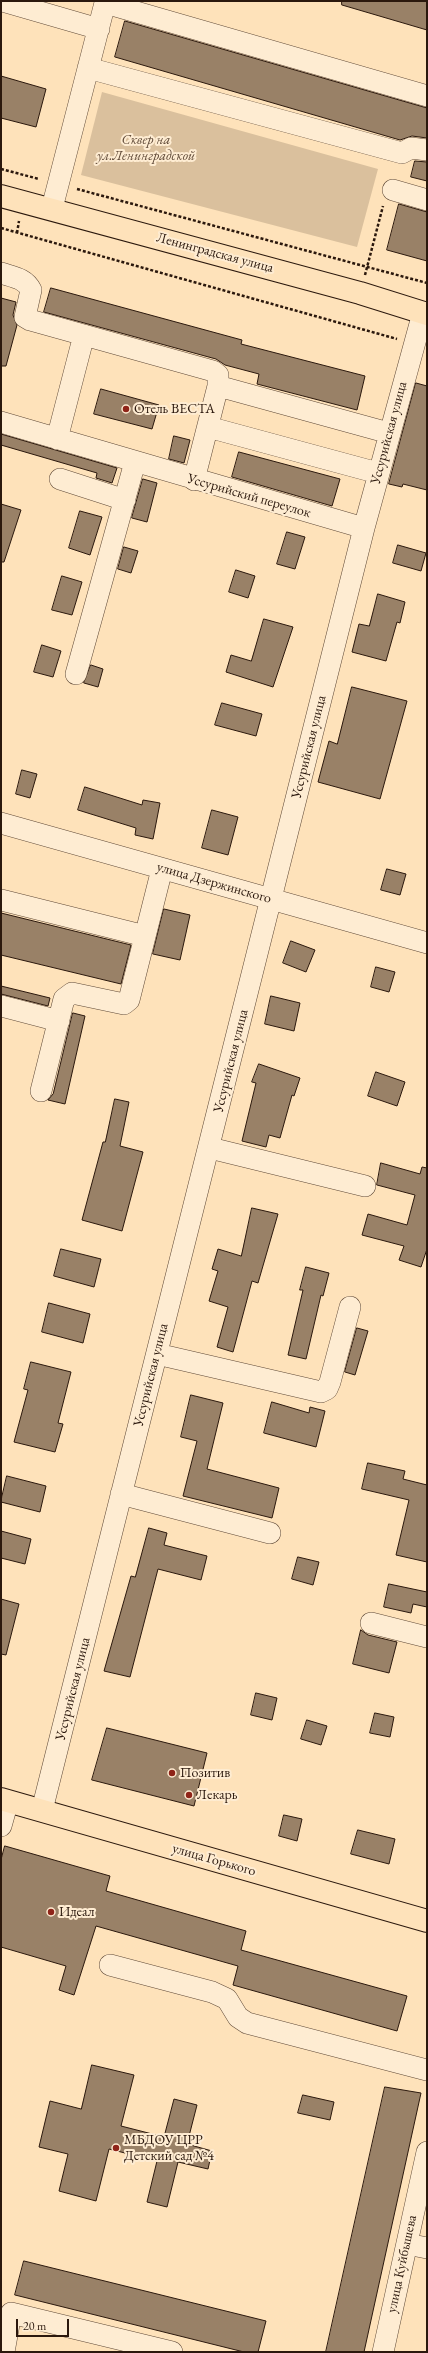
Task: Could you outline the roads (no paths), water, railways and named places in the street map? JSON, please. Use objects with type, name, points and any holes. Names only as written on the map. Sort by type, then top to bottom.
[{"type":"main road","name":"Ленинградская улица","points":[[1,196],[52,208],[360,293],[425,313]]},
{"type":"main road","name":"улица Горького","points":[[4,1800],[427,1920]]},
{"type":"street","points":[[2,1],[99,28]]},
{"type":"street","points":[[52,208],[106,2],[427,96]]},
{"type":"street","points":[[88,68],[402,154],[411,148],[427,150]]},
{"type":"street","points":[[393,190],[427,200]]},
{"type":"street","points":[[1,273],[22,279],[31,290],[25,311],[25,317],[30,320],[213,371],[220,379],[194,480]]},
{"type":"street","name":"Уссурийская улица","points":[[42,1810],[210,1148],[270,900],[378,473],[414,344],[425,313]]},
{"type":"street","points":[[57,439],[84,335]]},
{"type":"street","points":[[218,386],[389,433]]},
{"type":"street","name":"Уссурийский переулок","points":[[1,422],[194,480],[364,528]]},
{"type":"street","points":[[208,427],[378,473]]},
{"type":"street","points":[[76,674],[135,462]]},
{"type":"street","points":[[60,479],[124,500]]},
{"type":"street","name":"улица Дзержинского","points":[[1,823],[427,943]]},
{"type":"street","points":[[41,1091],[64,999],[68,994],[72,993],[124,1004],[128,1000],[162,869]]},
{"type":"street","points":[[1,900],[145,936]]},
{"type":"street","points":[[1,1006],[59,1021]]},
{"type":"street","points":[[210,1148],[365,1186]]},
{"type":"street","points":[[157,1354],[321,1392],[327,1389],[330,1382],[350,1307]]},
{"type":"street","points":[[121,1494],[270,1533]]},
{"type":"street","points":[[371,1623],[427,1637]]},
{"type":"street","points":[[1,1826],[4,1800]]},
{"type":"street","points":[[110,1965],[212,1992],[227,1999],[238,2017],[247,2023],[427,2070]]},
{"type":"street","name":"улица Куйбышева","points":[[383,2352],[427,2152]]},
{"type":"street","points":[[407,2244],[427,2248]]},
{"type":"street","points":[[4,2352],[11,2313],[172,2352]]},
{"type":"place","name":"Отель ВЕСТА","points":[[126,409]]},
{"type":"place","name":"Позитив","points":[[172,1773]]},
{"type":"place","name":"Лекарь","points":[[189,1795]]},
{"type":"place","name":"Идеал","points":[[51,1912]]},
{"type":"place","name":"МБДОУ ЦРР Детский сад №4","points":[[116,2148]]},
{"type":"park label","name":"Сквер на ул.Ленинградской","points":[[146,148]]}]
